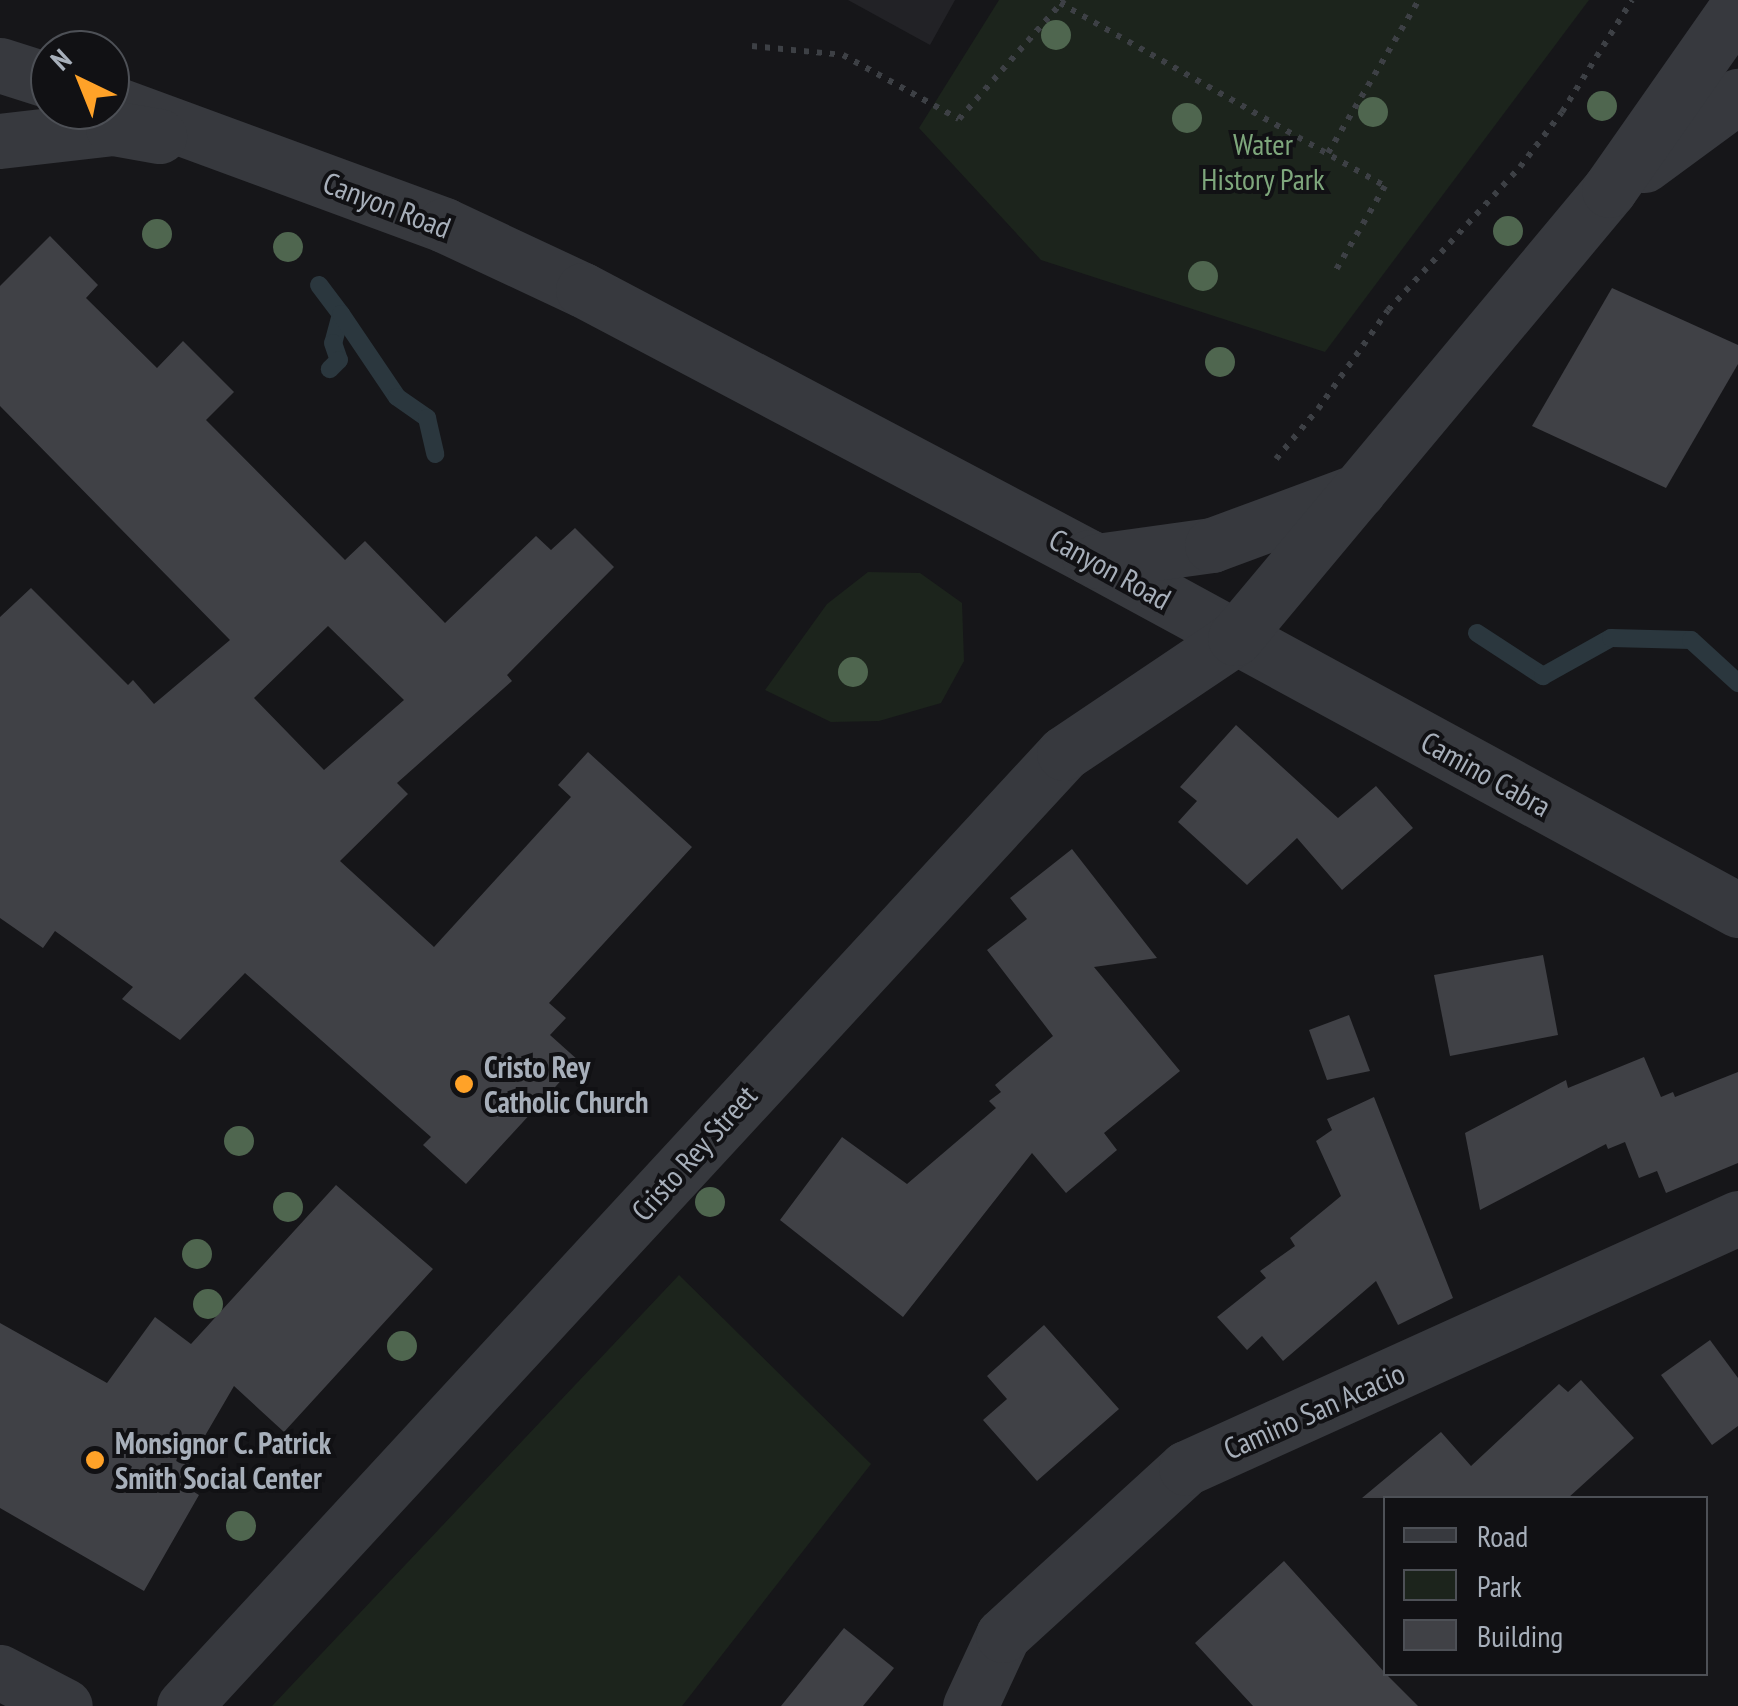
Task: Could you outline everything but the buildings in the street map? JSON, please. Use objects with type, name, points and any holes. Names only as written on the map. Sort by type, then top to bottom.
[{"type":"street","points":[[1236,638],[1609,190],[1738,6]]},
{"type":"street","points":[[0,64],[30,74]]},
{"type":"street","points":[[1609,190],[1738,96]]},
{"type":"street","name":"Canyon Road","points":[[130,109],[444,225],[583,290],[1236,638]]},
{"type":"street","name":"Canyon Road","points":[[0,141],[113,128],[255,154]]},
{"type":"street","points":[[1096,561],[1212,545],[1361,490]]},
{"type":"street","name":"Camino Cabra","points":[[1236,638],[1738,910]]},
{"type":"street","name":"Cristo Rey Street","points":[[184,1706],[1064,753],[1236,638]]},
{"type":"street","name":"Camino San Acacio","points":[[970,1706],[1003,1635],[1186,1468],[1738,1218]]},
{"type":"street","points":[[0,1672],[65,1706]]},
{"type":"path","points":[[1328,152],[1418,0]]},
{"type":"path","points":[[1273,462],[1318,409],[1388,310],[1520,167],[1594,64],[1632,0]]},
{"type":"path","points":[[752,46],[843,55],[959,119],[1062,2],[1385,186],[1333,275]]},
{"type":"shaded area","points":[[848,0],[955,0],[930,45]]},
{"type":"green space","name":"Water History Park","points":[[999,0],[1589,0],[1325,352],[1041,260],[919,128]]},
{"type":"green space","points":[[868,572],[920,573],[962,603],[964,661],[941,703],[879,721],[831,722],[765,690],[827,604]]},
{"type":"green space","points":[[679,1275],[871,1464],[682,1706],[272,1706]]},
{"type":"waterway","points":[[319,285],[341,314],[333,343],[339,360],[330,369]]},
{"type":"waterway","points":[[341,314],[397,397],[427,418],[435,454]]},
{"type":"waterway","points":[[1477,633],[1543,676],[1611,638],[1691,640],[1738,683]]},
{"type":"place","name":"Cristo Rey Catholic Church","points":[[464,1084]]},
{"type":"place","name":"Monsignor C. Patrick Smith Social Center","points":[[95,1460]]}]
